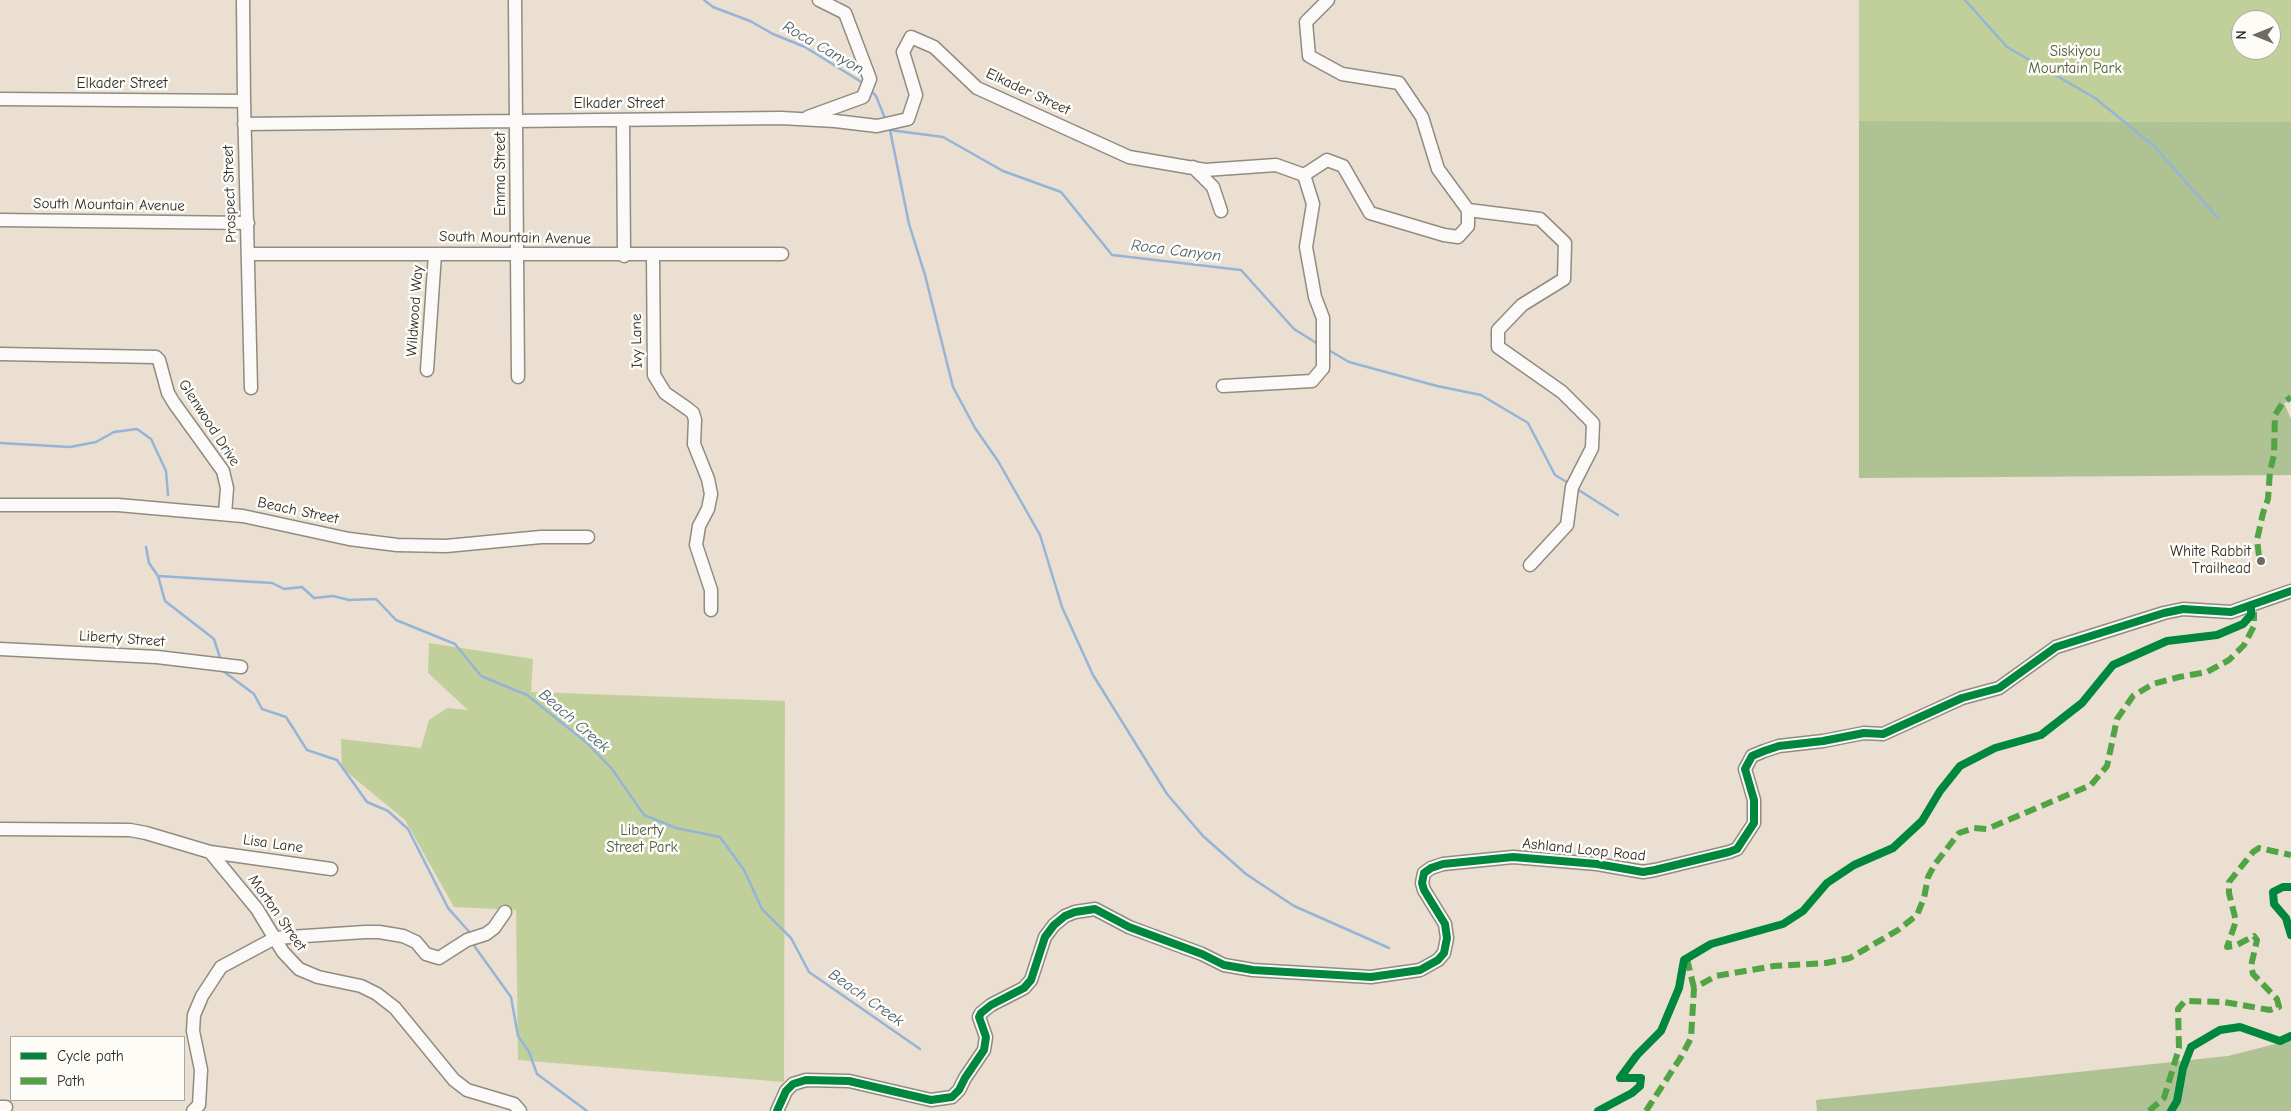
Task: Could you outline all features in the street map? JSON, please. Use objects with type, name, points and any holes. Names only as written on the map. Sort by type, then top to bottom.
[{"type":"street","name":"Prospect Street","points":[[243,0],[244,124],[251,388]]},
{"type":"street","name":"Emma Street","points":[[515,0],[518,377]]},
{"type":"street","points":[[802,119],[863,98],[870,79],[846,13],[819,0]]},
{"type":"street","points":[[1223,386],[1312,381],[1323,368],[1322,318],[1315,297],[1306,247],[1313,204],[1304,175],[1326,160],[1343,166],[1370,213],[1444,236],[1458,237],[1468,226],[1468,210],[1438,169],[1422,117],[1399,83],[1342,74],[1309,56],[1306,22],[1328,0]]},
{"type":"street","name":"Elkader Street","points":[[244,124],[517,120],[802,119],[862,123],[877,126],[908,120],[916,94],[903,52],[911,37],[934,47],[977,88],[1129,156],[1205,170],[1276,165],[1304,175]]},
{"type":"street","name":"Elkader Street","points":[[0,99],[244,100]]},
{"type":"street","points":[[623,120],[624,256]]},
{"type":"street","points":[[1193,167],[1213,187],[1221,210]]},
{"type":"street","points":[[1468,210],[1540,219],[1565,243],[1564,279],[1522,305],[1498,330],[1498,347],[1562,392],[1593,423],[1592,448],[1572,487],[1567,525],[1530,565]]},
{"type":"street","name":"South Mountain Avenue","points":[[0,220],[248,223]]},
{"type":"street","name":"South Mountain Avenue","points":[[248,254],[517,256],[782,254]]},
{"type":"street","name":"Wildwood Way","points":[[427,370],[435,254]]},
{"type":"street","name":"Ivy Lane","points":[[653,255],[654,375],[664,393],[688,408],[693,413],[695,420],[694,444],[708,479],[711,494],[708,509],[699,526],[696,544],[697,552],[709,584],[712,610]]},
{"type":"street","name":"Glenwood Drive","points":[[0,354],[156,357],[159,360],[168,393],[223,471],[227,488],[225,514]]},
{"type":"street","name":"Beach Street","points":[[0,504],[118,505],[225,514],[243,516],[349,539],[397,545],[446,546],[541,537],[588,537]]},
{"type":"street","name":"Ashland Loop Road","points":[[777,1111],[786,1091],[794,1084],[806,1080],[849,1081],[931,1100],[952,1097],[959,1090],[984,1050],[986,1043],[979,1017],[981,1013],[991,1005],[1024,988],[1030,980],[1045,937],[1054,925],[1065,916],[1075,912],[1096,909],[1129,927],[1202,954],[1224,965],[1254,970],[1371,977],[1420,970],[1438,960],[1444,953],[1447,938],[1445,924],[1424,890],[1422,882],[1424,873],[1431,868],[1443,864],[1513,857],[1598,864],[1643,872],[1729,852],[1737,849],[1754,823],[1754,800],[1745,769],[1752,756],[1758,753],[1779,746],[1823,742],[1864,734],[1883,734],[1962,698],[1999,688],[2056,647],[2164,613],[2184,609],[2232,612],[2291,591]]},
{"type":"street","name":"Liberty Street","points":[[0,649],[156,658],[242,667]]},
{"type":"street","points":[[0,830],[130,830],[210,852]]},
{"type":"street","name":"Lisa Lane","points":[[210,852],[331,869]]},
{"type":"street","name":"Morton Street","points":[[210,852],[252,902],[284,952],[299,969],[318,977],[352,984],[369,990],[396,1008],[441,1065],[461,1085],[478,1094],[509,1102],[520,1111]]},
{"type":"street","points":[[193,1111],[199,1105],[201,1070],[193,1031],[194,1015],[202,996],[221,967],[275,938],[379,932],[416,942],[426,954],[439,958],[467,940],[486,934],[494,928],[505,912]]},
{"type":"green space","name":"Siskiyou Mountain Park","points":[[1859,0],[2291,0],[2291,122],[1859,121]]},
{"type":"green space","points":[[1859,121],[2291,122],[2291,401],[2284,403],[2291,419],[2291,475],[1859,478]]},
{"type":"green space","name":"Liberty Street Park","points":[[429,643],[533,659],[531,692],[785,701],[784,1082],[518,1060],[516,910],[454,907],[405,820],[342,768],[341,739],[421,748],[429,720],[447,708],[468,710],[428,673]]},
{"type":"green space","points":[[2291,1040],[2291,1111],[1817,1111],[1816,1100],[2228,1056]]},
{"type":"waterway","name":"Roca Canyon","points":[[704,0],[713,7],[750,21],[773,34],[805,47],[863,83]]},
{"type":"waterway","points":[[1965,0],[2007,47],[2095,98],[2154,146],[2218,218]]},
{"type":"waterway","name":"Roca Canyon","points":[[870,90],[876,96],[886,121]]},
{"type":"waterway","name":"Roca Canyon","points":[[889,128],[890,130],[943,137],[1003,171],[1061,192],[1112,255],[1241,270],[1294,329],[1318,344]]},
{"type":"waterway","points":[[890,130],[909,224],[925,275],[953,387],[975,428],[998,461],[1040,535],[1062,607],[1093,675],[1167,794],[1203,836],[1246,874],[1294,906],[1389,948]]},
{"type":"waterway","name":"Roca Canyon","points":[[1327,349],[1349,362],[1437,386],[1481,395],[1528,423],[1555,475],[1570,484]]},
{"type":"waterway","name":"Beach Creek","points":[[0,443],[70,447],[96,442],[114,432],[137,429],[151,439],[166,471],[168,495]]},
{"type":"waterway","name":"Roca Canyon","points":[[1577,489],[1618,515]]},
{"type":"waterway","name":"Beach Creek","points":[[146,547],[149,563],[158,576],[272,583],[284,589],[302,587],[314,598],[333,596],[349,600],[376,599],[396,620],[455,644],[481,676],[527,695],[587,743],[612,769],[644,815],[676,828],[720,837],[744,870],[762,909],[791,938],[809,972],[920,1049]]},
{"type":"waterway","points":[[158,576],[165,601],[214,639],[221,661]]},
{"type":"waterway","points":[[223,671],[254,694],[262,709],[286,717],[307,750],[337,760],[367,802],[388,811],[408,829],[448,908],[472,935]]},
{"type":"waterway","points":[[474,943],[511,997],[518,1036],[529,1052],[537,1074],[587,1111]]},
{"type":"marked path","points":[[2259,556],[2257,540],[2268,499],[2270,471],[2274,455],[2275,415],[2282,404],[2291,397]]},
{"type":"marked path","points":[[1646,1111],[1691,1038],[1694,988],[1716,976],[1774,966],[1826,963],[1850,958],[1898,930],[1917,915],[1924,898],[1928,877],[1935,864],[1959,833],[1974,828],[1987,829],[2091,785],[2107,766],[2117,719],[2133,696],[2153,684],[2207,672],[2229,660],[2244,645],[2254,626],[2254,612]]},
{"type":"marked path","points":[[2149,1111],[2164,1098],[2179,1048],[2178,1009],[2185,1001],[2224,1002],[2270,1010],[2279,1007],[2277,999],[2253,974],[2251,966],[2257,940],[2254,936],[2235,946],[2227,947],[2236,921],[2229,893],[2229,882],[2253,852],[2259,848],[2291,855]]},
{"type":"marked path","points":[[1687,959],[1694,988]]},
{"type":"cycle path","points":[[777,1111],[786,1091],[793,1084],[806,1080],[849,1081],[931,1100],[952,1097],[959,1090],[984,1050],[986,1037],[979,1017],[981,1013],[991,1005],[1024,988],[1031,980],[1045,937],[1054,925],[1065,916],[1075,912],[1095,909],[1129,927],[1202,954],[1224,965],[1253,970],[1371,977],[1420,970],[1438,960],[1444,953],[1447,938],[1445,924],[1424,890],[1422,883],[1424,873],[1431,868],[1443,864],[1513,857],[1597,864],[1643,872],[1729,852],[1737,849],[1754,823],[1754,800],[1745,769],[1752,756],[1779,746],[1823,741],[1864,733],[1883,734],[1962,698],[1999,688],[2056,647],[2164,613],[2183,609],[2231,612],[2291,591]]},
{"type":"cycle path","points":[[1598,1111],[1632,1093],[1640,1086],[1641,1078],[1620,1078],[1637,1055],[1661,1031],[1679,988],[1684,960],[1711,944],[1783,924],[1803,911],[1827,883],[1854,865],[1893,848],[1922,821],[1940,791],[1960,766],[1995,748],[2041,735],[2082,703],[2113,665],[2167,641],[2217,635],[2243,624],[2251,615],[2251,605]]},
{"type":"cycle path","points":[[2291,887],[2283,887],[2273,892],[2274,904],[2286,918],[2291,935]]},
{"type":"cycle path","points":[[2171,1111],[2177,1101],[2183,1068],[2191,1047],[2220,1030],[2240,1027],[2280,1041],[2291,1036]]},
{"type":"place","name":"White Rabbit Trailhead","points":[[2261,561]]}]
